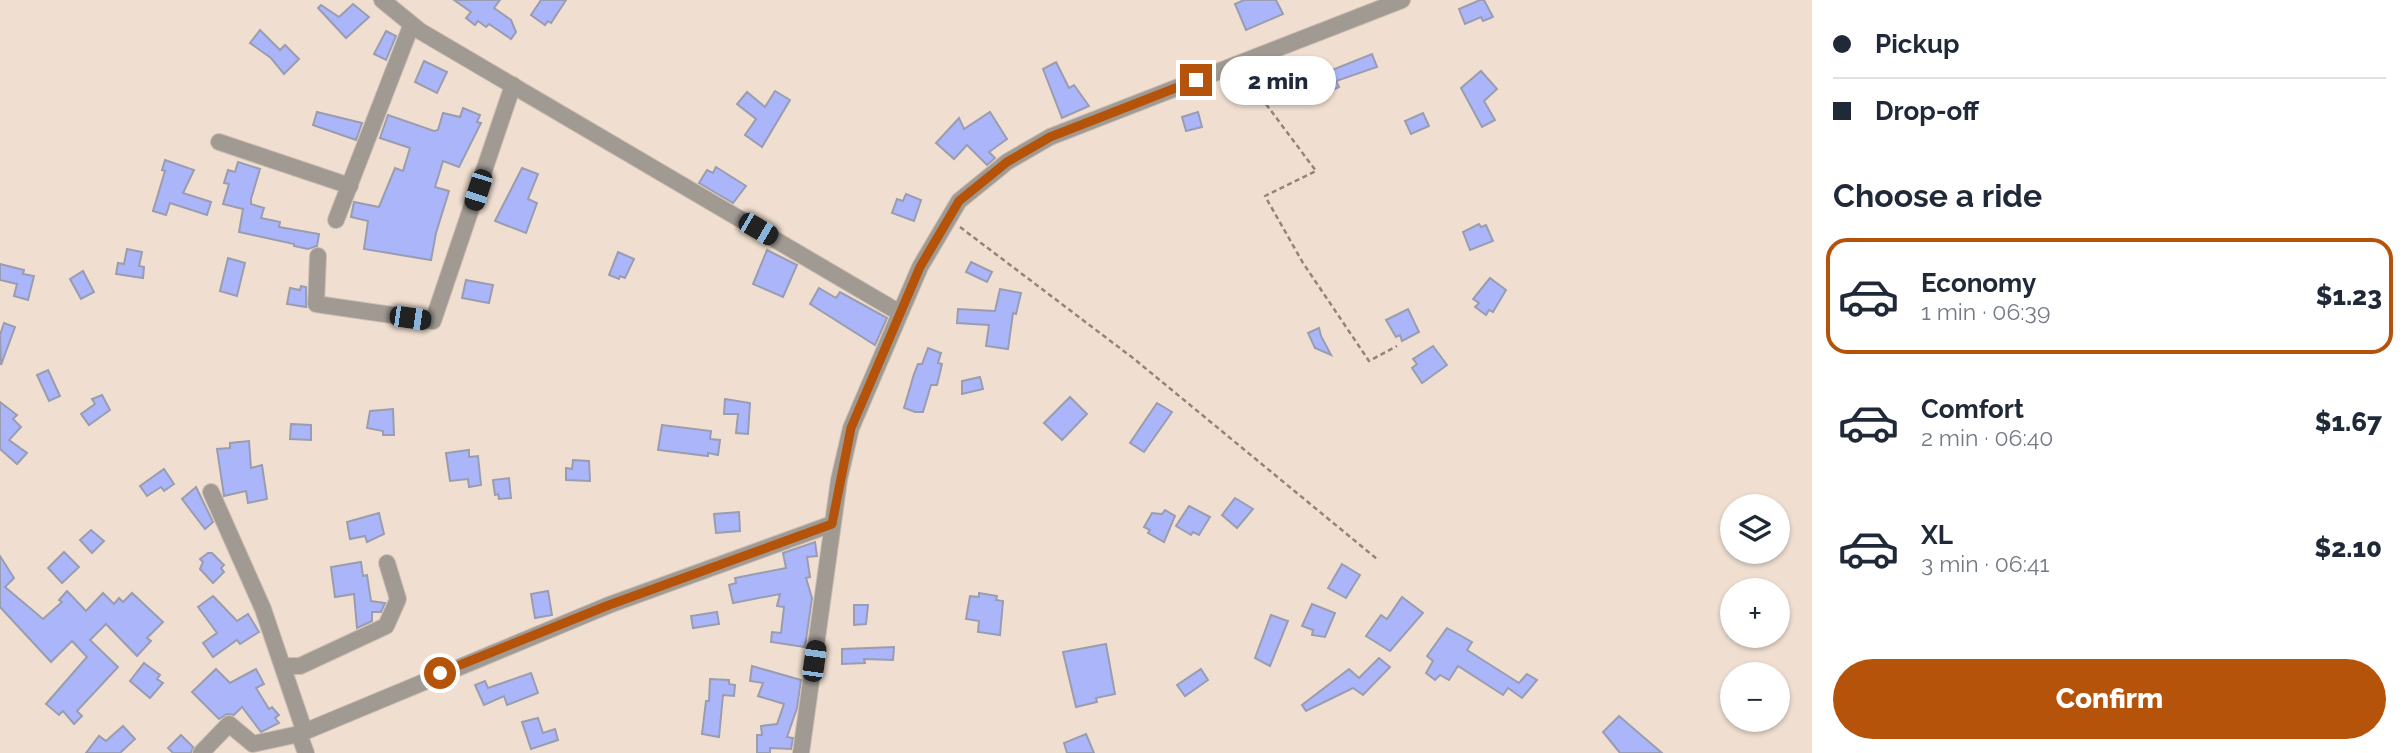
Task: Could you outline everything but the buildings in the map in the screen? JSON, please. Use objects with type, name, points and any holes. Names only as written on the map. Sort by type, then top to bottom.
[{"type":"street","points":[[382,0],[411,26],[900,313]]},
{"type":"street","points":[[801,753],[832,524],[851,428],[920,267],[959,201],[1007,162],[1050,137],[1402,0]]},
{"type":"street","points":[[336,220],[411,26]]},
{"type":"street","points":[[318,256],[316,304],[433,321],[513,85]]},
{"type":"street","points":[[219,142],[350,186]]},
{"type":"street","points":[[211,492],[263,609],[283,666],[306,753]]},
{"type":"street","points":[[201,753],[229,724],[253,744],[301,732],[609,605],[832,524]]},
{"type":"street","points":[[283,666],[300,666],[386,626],[398,599],[387,563]]},
{"type":"path","points":[[1245,61],[1260,96],[1316,171],[1265,196],[1303,262],[1369,360],[1397,346]]},
{"type":"path","points":[[949,219],[1133,358],[1377,559]]},
{"type":"route","points":[[440,673],[609,605],[832,524],[851,428],[920,267],[959,201],[1007,162],[1050,137],[1196,80]]}]
